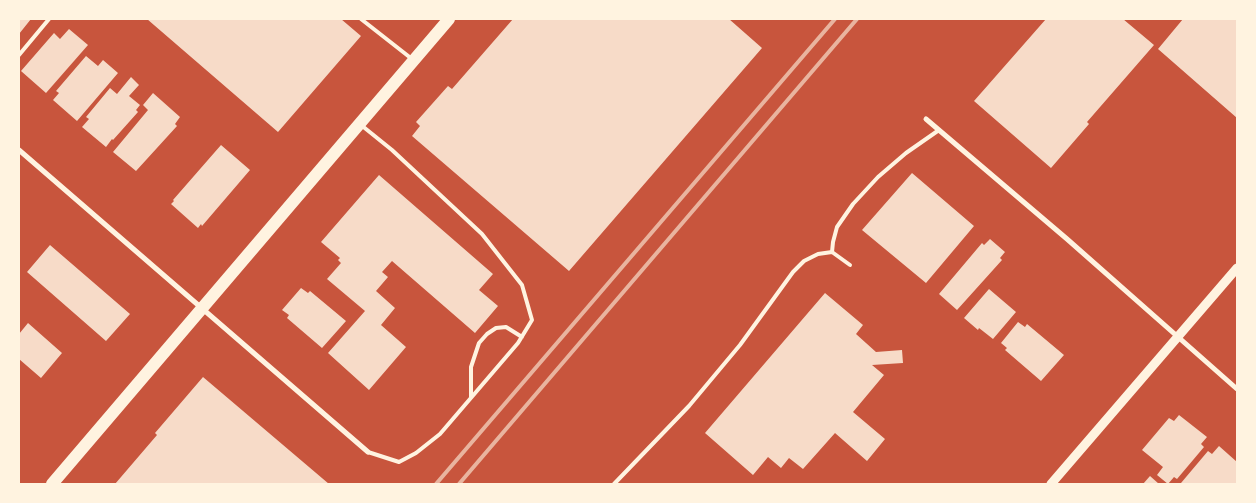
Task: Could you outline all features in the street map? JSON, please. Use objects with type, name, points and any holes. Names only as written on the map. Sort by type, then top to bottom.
[{"type":"main road","points":[[52,484],[449,19]]},
{"type":"street","points":[[926,119],[1067,239],[1237,389]]},
{"type":"street","points":[[19,150],[368,452]]},
{"type":"street","points":[[1052,484],[1237,268]]},
{"type":"lane","points":[[19,55],[49,19]]},
{"type":"lane","points":[[361,19],[414,60]]},
{"type":"lane","points":[[360,124],[392,150],[482,234],[522,285],[532,320],[522,337],[440,434],[416,453],[399,462],[368,452]]},
{"type":"lane","points":[[832,252],[837,227],[852,204],[878,177],[906,153],[939,130]]},
{"type":"lane","points":[[614,484],[689,406],[740,345],[793,272],[804,261],[818,254],[832,252],[850,265]]},
{"type":"lane","points":[[471,397],[470,367],[479,343],[496,328],[506,327],[522,337]]},
{"type":"building","points":[[19,19],[31,19],[19,34]]},
{"type":"building","points":[[147,19],[341,19],[361,36],[278,132]]},
{"type":"building","points":[[513,19],[729,19],[762,48],[569,271],[412,136],[420,126],[416,122],[448,86],[452,89]]},
{"type":"building","points":[[1046,19],[1123,19],[1154,45],[1087,122],[1089,124],[1051,168],[974,101]]},
{"type":"building","points":[[1183,19],[1235,19],[1237,21],[1237,118],[1158,49]]},
{"type":"building","points":[[69,29],[88,45],[46,93],[21,71],[54,33],[60,39]]},
{"type":"building","points":[[86,56],[98,66],[103,60],[118,73],[77,121],[53,100],[59,93],[56,91]]},
{"type":"building","points":[[131,77],[139,85],[129,96],[140,105],[136,110],[138,112],[106,147],[82,127],[89,119],[86,117],[110,88],[117,94]]},
{"type":"building","points":[[153,93],[180,117],[175,124],[177,126],[136,171],[113,152],[148,110],[143,105]]},
{"type":"building","points":[[221,145],[250,170],[202,226],[201,224],[198,228],[171,204]]},
{"type":"building","points":[[912,173],[974,226],[926,283],[862,230]]},
{"type":"building","points":[[379,175],[493,274],[479,290],[498,306],[475,333],[392,261],[382,272],[388,277],[376,291],[395,308],[381,325],[406,347],[369,390],[328,353],[365,311],[327,279],[341,263],[338,260],[340,258],[321,242]]},
{"type":"building","points":[[990,239],[1005,252],[1000,258],[1002,260],[957,310],[939,294],[982,243],[984,245]]},
{"type":"building","points":[[50,245],[130,314],[106,341],[27,272]]},
{"type":"building","points":[[301,288],[308,293],[310,291],[346,321],[322,348],[287,318],[289,315],[282,310]]},
{"type":"building","points":[[989,289],[1016,312],[993,339],[979,328],[978,330],[964,318]]},
{"type":"building","points":[[825,293],[863,325],[856,334],[876,352],[902,350],[903,363],[872,365],[884,375],[853,412],[885,439],[867,461],[835,433],[803,469],[789,458],[781,468],[768,457],[753,475],[705,433]]},
{"type":"building","points":[[1018,322],[1025,327],[1027,324],[1064,355],[1041,381],[1005,350],[1007,348],[1001,343]]},
{"type":"building","points":[[28,323],[62,353],[41,378],[19,359],[19,334]]},
{"type":"building","points":[[203,377],[329,484],[115,484],[157,435],[155,433]]},
{"type":"building","points":[[1179,415],[1207,437],[1201,444],[1204,447],[1177,479],[1174,477],[1168,484],[1157,475],[1163,467],[1142,450],[1169,418],[1174,421]]},
{"type":"building","points":[[1219,446],[1237,462],[1237,484],[1181,483],[1208,451],[1212,454]]},
{"type":"building","points":[[1150,476],[1159,484],[1143,484]]},
{"type":"railway","points":[[436,484],[835,19]]},
{"type":"railway","points":[[459,484],[857,19]]}]
